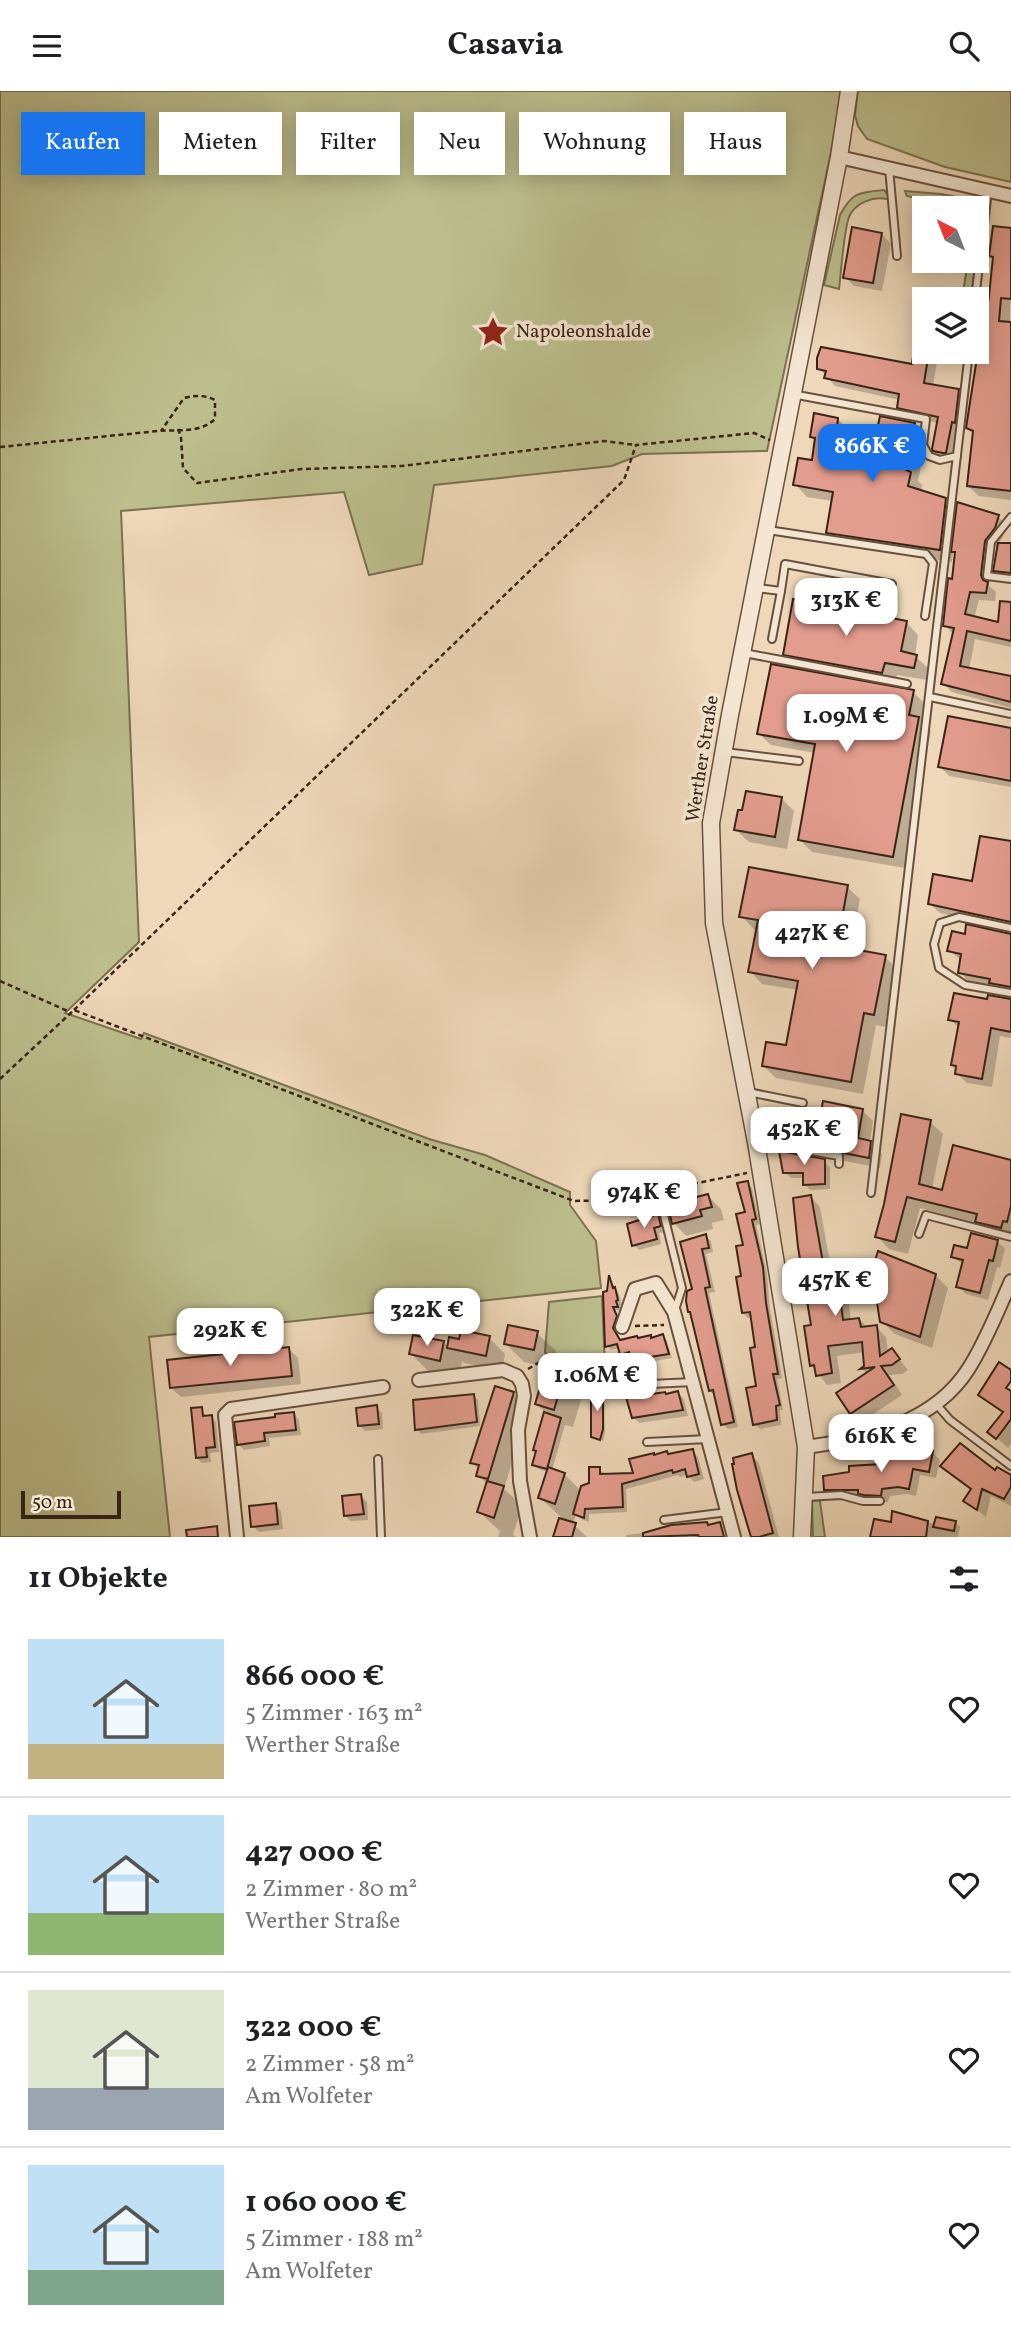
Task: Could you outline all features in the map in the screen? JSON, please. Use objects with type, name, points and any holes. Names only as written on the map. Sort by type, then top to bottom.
[{"type":"street","name":"Werther Straße","points":[[802,1537],[806,1447],[761,1170],[714,923],[711,823],[839,157],[849,91]]},
{"type":"street","points":[[839,157],[1011,196]]},
{"type":"street","points":[[806,1447],[848,1441],[898,1424],[936,1404],[968,1370],[1011,1282]]},
{"type":"street","points":[[622,1327],[635,1289],[656,1283],[676,1319],[734,1537]]},
{"type":"street","points":[[419,1380],[503,1370],[517,1376],[524,1395],[519,1430],[520,1481],[530,1537]]},
{"type":"street","points":[[237,1537],[225,1415],[231,1409],[383,1387]]},
{"type":"lane","points":[[889,168],[897,256]]},
{"type":"lane","points":[[976,287],[988,191]]},
{"type":"lane","points":[[871,1192],[968,364]]},
{"type":"lane","points":[[792,394],[926,419],[923,445],[929,456],[940,460],[957,456]]},
{"type":"lane","points":[[1011,517],[992,542],[987,576],[1011,579]]},
{"type":"lane","points":[[766,530],[926,554],[933,563],[925,617]]},
{"type":"lane","points":[[772,639],[785,564],[892,584]]},
{"type":"lane","points":[[755,588],[780,591]]},
{"type":"lane","points":[[743,653],[907,684]]},
{"type":"lane","points":[[930,697],[1011,714]]},
{"type":"lane","points":[[723,752],[799,761]]},
{"type":"lane","points":[[1011,928],[959,917],[940,923],[933,944],[939,968],[965,985],[1011,993]]},
{"type":"lane","points":[[746,1092],[803,1103]]},
{"type":"lane","points":[[756,1142],[839,1156],[839,1164]]},
{"type":"lane","points":[[658,1191],[682,1288],[676,1319]]},
{"type":"lane","points":[[919,1234],[926,1215],[1011,1237]]},
{"type":"lane","points":[[630,1385],[693,1382]]},
{"type":"lane","points":[[936,1404],[950,1420],[1011,1466]]},
{"type":"lane","points":[[648,1442],[708,1439]]},
{"type":"lane","points":[[378,1459],[381,1537]]},
{"type":"lane","points":[[804,1497],[841,1495],[863,1501],[880,1501]]},
{"type":"lane","points":[[664,1520],[729,1511]]},
{"type":"path","points":[[0,447],[161,431],[178,429],[198,430],[207,427],[215,419],[215,400],[196,395],[184,398],[161,431]]},
{"type":"path","points":[[178,429],[183,468],[197,483],[302,469],[402,466],[604,441],[636,445],[754,433],[782,447]]},
{"type":"path","points":[[0,1079],[624,480],[636,445]]},
{"type":"path","points":[[0,981],[574,1201],[612,1200],[761,1170]]},
{"type":"path","points":[[622,1327],[676,1319]]},
{"type":"path","points":[[517,1376],[557,1352]]},
{"type":"green space","points":[[0,91],[841,91],[833,143],[767,451],[642,454],[612,466],[434,485],[422,564],[369,575],[344,492],[121,511],[139,942],[65,1013],[141,1039],[144,1033],[429,1139],[485,1155],[570,1192],[570,1205],[596,1241],[601,1288],[149,1337],[170,1537],[0,1537]]},
{"type":"green space","points":[[858,91],[1011,91],[1011,182],[945,167],[867,139],[858,126],[855,115]]},
{"type":"green space","points":[[884,190],[889,196],[887,199],[865,202],[852,212],[846,231],[839,289],[824,285],[844,207],[858,195]]},
{"type":"green space","points":[[905,191],[952,196],[912,197],[907,196]]},
{"type":"green space","points":[[974,273],[973,287],[964,287],[966,274]]},
{"type":"green space","points":[[602,1296],[605,1367],[582,1378],[552,1366],[545,1352],[549,1302]]},
{"type":"green space","points":[[820,1501],[825,1537],[813,1537],[812,1502]]},
{"type":"building","points":[[993,226],[1011,228],[1011,299],[1001,298],[999,321],[1011,322],[1011,491],[967,486],[973,431],[966,428],[976,364],[989,364],[989,292],[993,257],[989,256]]},
{"type":"building","points":[[852,227],[882,233],[873,283],[843,278]]},
{"type":"building","points":[[821,347],[912,364],[927,364],[924,383],[959,389],[955,423],[952,422],[946,453],[932,449],[938,417],[897,408],[899,394],[824,378],[826,371],[817,369]]},
{"type":"building","points":[[814,413],[838,418],[837,428],[876,435],[880,416],[915,423],[906,470],[911,472],[908,486],[946,498],[940,550],[826,533],[833,492],[793,485],[798,458],[812,460],[815,438],[810,437]]},
{"type":"building","points":[[957,502],[999,515],[995,528],[985,541],[981,575],[983,580],[988,582],[986,593],[970,592],[965,614],[998,622],[1000,601],[1011,602],[1011,641],[967,631],[960,666],[1011,676],[1011,702],[941,684],[954,628],[943,626],[948,578],[952,579],[955,552],[951,552]]},
{"type":"building","points":[[998,543],[1011,543],[1011,573],[993,571]]},
{"type":"building","points":[[793,599],[907,621],[901,651],[917,655],[914,668],[885,663],[882,673],[783,655]]},
{"type":"building","points":[[771,664],[914,690],[909,715],[919,717],[893,857],[798,840],[815,744],[757,734]]},
{"type":"building","points":[[948,716],[1011,728],[1011,781],[938,767]]},
{"type":"building","points":[[746,791],[782,797],[775,837],[734,830]]},
{"type":"building","points":[[980,836],[1011,841],[1011,922],[928,904],[933,874],[972,881]]},
{"type":"building","points":[[749,867],[848,885],[837,946],[886,955],[874,1015],[864,1013],[851,1082],[762,1066],[766,1042],[786,1045],[798,981],[748,972],[758,920],[739,917]]},
{"type":"building","points":[[966,924],[1011,934],[1011,987],[989,983],[990,979],[958,973],[961,954],[947,951],[952,931],[965,934]]},
{"type":"building","points":[[954,993],[987,999],[988,995],[1011,999],[1011,1032],[991,1028],[982,1079],[955,1074],[956,1066],[951,1065],[959,1022],[948,1020]]},
{"type":"building","points":[[823,1101],[863,1109],[858,1138],[871,1141],[869,1158],[777,1140],[776,1126],[773,1125],[775,1114],[819,1123]]},
{"type":"building","points":[[901,1114],[931,1120],[919,1184],[942,1190],[953,1145],[1011,1160],[1011,1206],[1007,1222],[1003,1221],[1001,1228],[975,1222],[977,1214],[907,1197],[895,1242],[875,1237]]},
{"type":"building","points":[[779,1151],[825,1159],[825,1184],[803,1185],[803,1173],[783,1173]]},
{"type":"building","points":[[748,1181],[756,1219],[752,1220],[763,1267],[778,1374],[773,1374],[780,1405],[776,1406],[777,1420],[753,1425],[746,1388],[756,1386],[750,1348],[755,1347],[750,1312],[742,1313],[736,1277],[741,1276],[736,1246],[743,1245],[736,1214],[745,1212],[737,1183]]},
{"type":"building","points":[[708,1194],[712,1207],[700,1210],[702,1216],[672,1224],[669,1211],[676,1210],[674,1203]]},
{"type":"building","points":[[811,1195],[825,1274],[833,1273],[834,1279],[838,1279],[843,1320],[859,1318],[861,1327],[877,1325],[880,1356],[892,1348],[900,1359],[892,1365],[881,1366],[894,1385],[850,1414],[836,1393],[875,1367],[860,1369],[864,1366],[862,1342],[828,1346],[832,1373],[816,1376],[814,1365],[810,1366],[804,1326],[811,1325],[793,1198]]},
{"type":"building","points":[[658,1214],[661,1226],[654,1228],[657,1239],[632,1246],[627,1224]]},
{"type":"building","points":[[971,1233],[998,1240],[980,1293],[956,1287],[963,1260],[951,1257],[954,1245],[967,1248]]},
{"type":"building","points":[[706,1234],[709,1248],[702,1249],[710,1287],[705,1288],[734,1422],[721,1425],[713,1390],[709,1391],[688,1312],[687,1291],[692,1289],[680,1242]]},
{"type":"building","points":[[878,1251],[936,1274],[920,1337],[880,1322],[872,1270]]},
{"type":"building","points":[[609,1275],[618,1300],[618,1307],[613,1307],[617,1316],[613,1328],[620,1340],[651,1335],[651,1338],[663,1334],[669,1354],[631,1360],[629,1352],[620,1355],[617,1344],[605,1347],[603,1292],[607,1291]]},
{"type":"building","points":[[508,1325],[538,1331],[534,1350],[504,1344]]},
{"type":"building","points":[[461,1330],[490,1336],[486,1356],[447,1348],[449,1337],[459,1339]]},
{"type":"building","points":[[413,1335],[444,1341],[440,1361],[409,1354]]},
{"type":"building","points":[[289,1347],[292,1376],[170,1388],[167,1360]]},
{"type":"building","points":[[999,1362],[1011,1370],[1011,1381],[1006,1388],[1011,1391],[1011,1419],[996,1439],[987,1432],[1003,1412],[978,1395]]},
{"type":"building","points":[[544,1374],[563,1379],[554,1410],[535,1404]]},
{"type":"building","points":[[495,1386],[514,1392],[488,1479],[476,1476],[479,1465],[470,1463]]},
{"type":"building","points":[[603,1387],[603,1429],[600,1440],[591,1437],[591,1388]]},
{"type":"building","points":[[678,1391],[683,1410],[632,1418],[626,1397]]},
{"type":"building","points":[[474,1394],[477,1422],[415,1430],[413,1400]]},
{"type":"building","points":[[377,1405],[379,1424],[358,1426],[356,1408]]},
{"type":"building","points":[[202,1407],[203,1416],[212,1415],[215,1447],[206,1448],[207,1457],[196,1458],[191,1408]]},
{"type":"building","points":[[294,1412],[296,1430],[264,1433],[265,1441],[237,1445],[234,1422]]},
{"type":"building","points":[[544,1412],[561,1418],[547,1469],[532,1465],[536,1451],[533,1450]]},
{"type":"building","points":[[960,1443],[995,1470],[997,1467],[1011,1475],[1011,1487],[1004,1499],[982,1489],[977,1510],[963,1501],[971,1489],[940,1466]]},
{"type":"building","points":[[908,1446],[933,1451],[929,1472],[913,1469],[909,1489],[882,1489],[881,1496],[858,1494],[858,1490],[824,1490],[823,1476],[849,1472],[849,1466],[881,1464],[880,1457],[907,1455]]},
{"type":"building","points":[[693,1449],[699,1474],[687,1477],[685,1469],[673,1473],[672,1470],[622,1484],[623,1507],[585,1509],[584,1518],[573,1514],[581,1486],[589,1483],[589,1467],[600,1467],[600,1474],[633,1473],[629,1459]]},
{"type":"building","points":[[752,1453],[773,1533],[759,1537],[751,1537],[732,1464],[733,1458]]},
{"type":"building","points":[[548,1467],[565,1473],[555,1504],[538,1498]]},
{"type":"building","points":[[487,1481],[504,1486],[494,1518],[477,1512]]},
{"type":"building","points":[[361,1494],[364,1514],[344,1516],[342,1496]]},
{"type":"building","points":[[276,1503],[278,1524],[251,1527],[249,1506]]},
{"type":"building","points":[[892,1511],[928,1521],[926,1537],[870,1537],[874,1519],[891,1522]]},
{"type":"building","points":[[936,1517],[956,1521],[954,1531],[933,1527]]},
{"type":"building","points":[[559,1518],[576,1523],[572,1537],[553,1537]]},
{"type":"building","points":[[707,1522],[708,1525],[720,1522],[724,1537],[643,1537],[643,1533],[671,1525]]},
{"type":"building","points":[[217,1526],[218,1537],[187,1537],[186,1530]]},
{"type":"place","name":"Napoleonshalde","points":[[493,332]]}]
